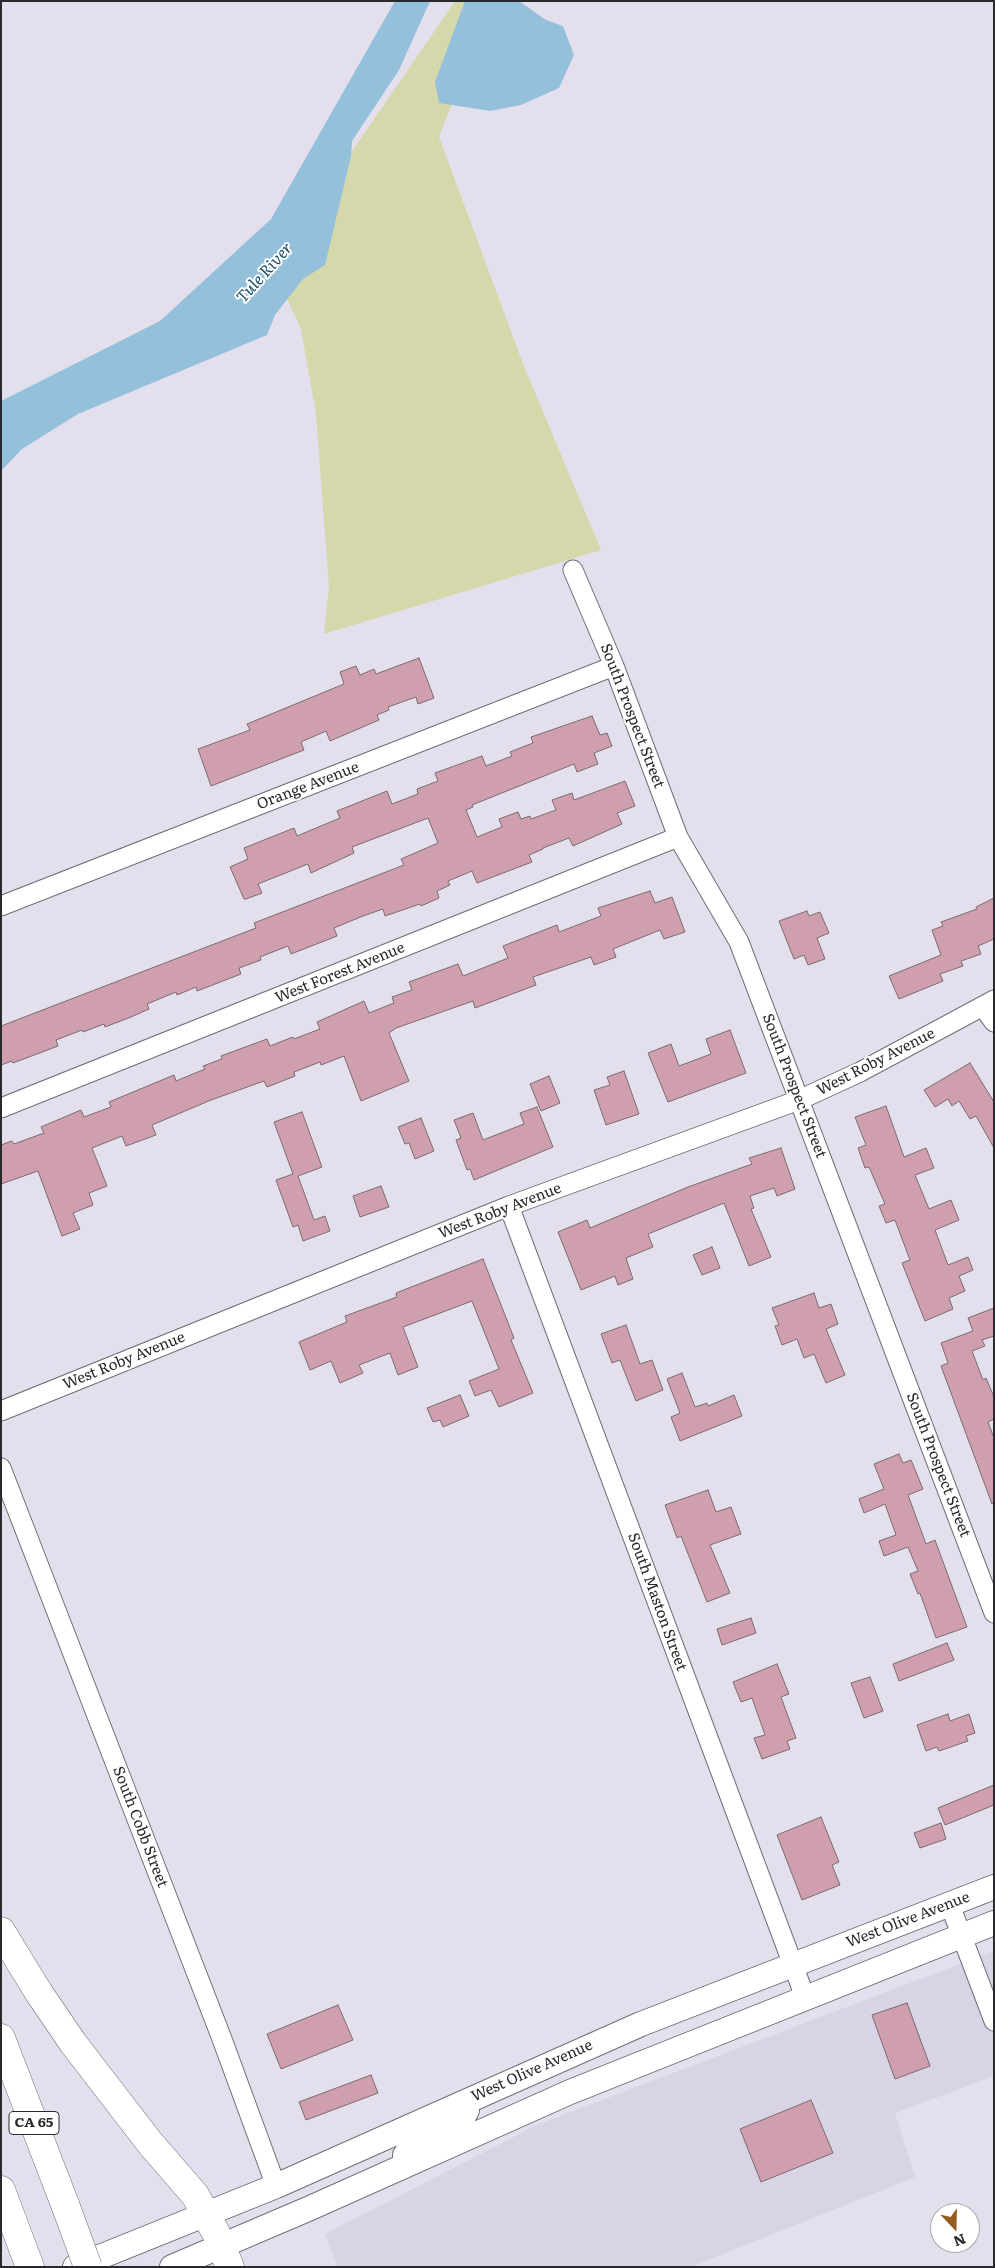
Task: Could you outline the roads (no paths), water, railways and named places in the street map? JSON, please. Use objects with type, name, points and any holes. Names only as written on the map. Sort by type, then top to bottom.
[{"type":"highway","points":[[1,1931],[68,2036],[150,2143],[195,2195],[207,2215],[226,2256]]},
{"type":"highway","name":"CA 65","points":[[1,2038],[88,2267]]},
{"type":"highway","points":[[1,2190],[30,2267]]},
{"type":"main road","name":"West Olive Avenue","points":[[75,2267],[276,2186],[641,2024],[994,1887]]},
{"type":"main road","points":[[172,2267],[226,2256],[406,2165],[570,2092],[994,1923]]},
{"type":"main road","points":[[406,2165],[405,2155],[407,2150],[414,2144],[457,2122],[464,2116],[471,2099]]},
{"type":"street","name":"South Prospect Street","points":[[573,570],[614,666],[678,838],[738,942],[994,1613]]},
{"type":"street","name":"Orange Avenue","points":[[1,906],[614,666]]},
{"type":"street","name":"West Forest Avenue","points":[[1,1108],[678,838]]},
{"type":"street","name":"West Roby Avenue","points":[[1,1411],[509,1206],[799,1100],[860,1072],[989,1003]]},
{"type":"street","points":[[989,1003],[994,1022]]},
{"type":"street","name":"South Maston Street","points":[[509,1206],[805,1997]]},
{"type":"street","name":"South Cobb Street","points":[[1,1468],[219,2030],[276,2186]]},
{"type":"street","points":[[950,1904],[994,2021]]},
{"type":"water","name":"Tule River","points":[[395,1],[430,1],[399,70],[352,141],[351,156],[325,265],[303,279],[275,315],[267,335],[78,414],[22,449],[1,471],[1,401],[160,321],[271,219]]},
{"type":"water","points":[[465,1],[519,1],[546,20],[563,26],[574,55],[559,88],[521,105],[490,111],[439,103],[435,82]]}]
